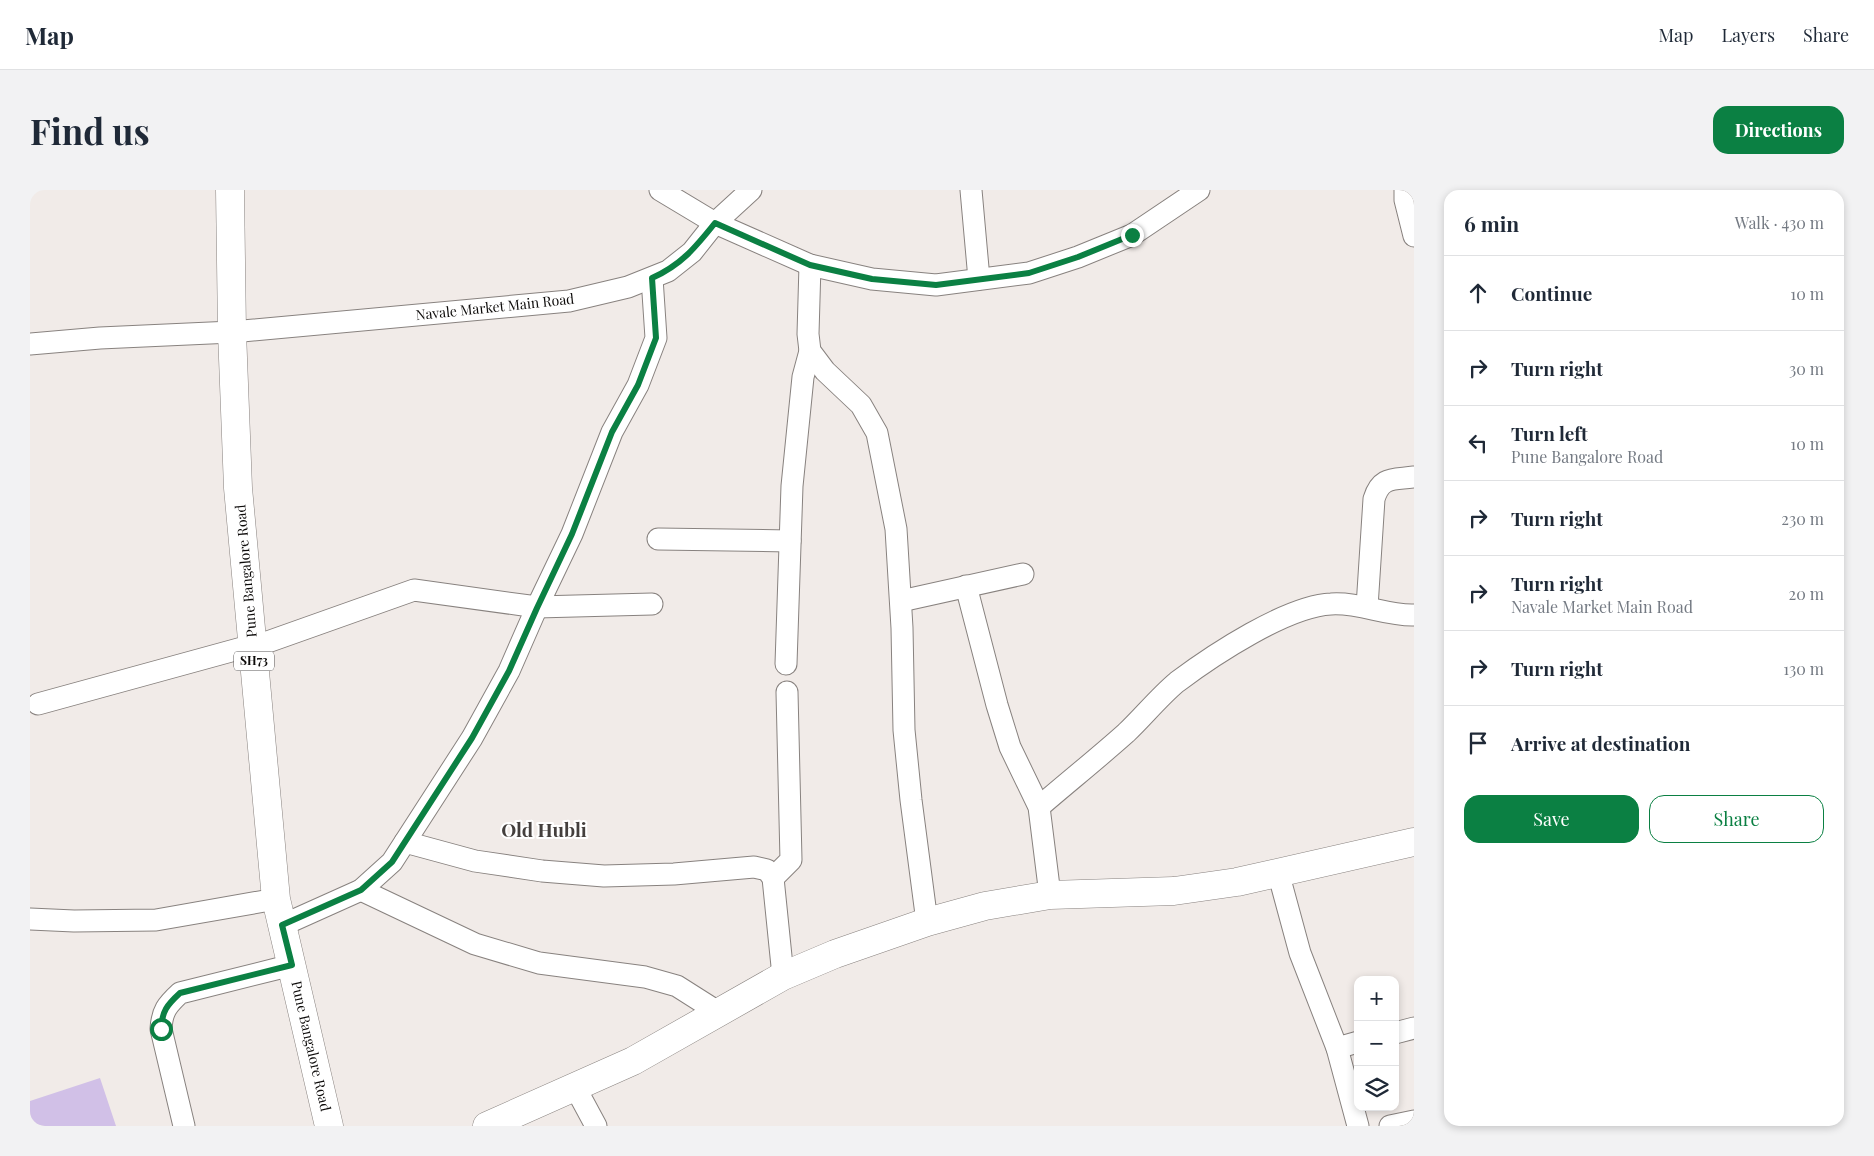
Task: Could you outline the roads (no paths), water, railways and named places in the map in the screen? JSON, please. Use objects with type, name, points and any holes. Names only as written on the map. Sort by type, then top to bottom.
[{"type":"street","name":"Pune Bangalore Road","points":[[230,190],[232,332],[238,488],[276,899],[329,1126]]},
{"type":"street","points":[[660,190],[715,223],[810,265],[872,279],[936,285],[1029,273],[1078,257],[1132,235],[1199,190]]},
{"type":"street","name":"Navale Market Main Road","points":[[30,344],[100,338],[232,332],[569,301],[628,287],[668,270],[692,252],[715,223],[751,190]]},
{"type":"street","points":[[970,190],[979,279]]},
{"type":"street","points":[[1405,190],[1405,200],[1414,236]]},
{"type":"street","points":[[786,664],[792,486],[803,377],[810,350],[808,334],[810,265]]},
{"type":"street","points":[[282,925],[361,890],[392,862],[472,738],[509,671],[572,534],[612,432],[638,385],[656,338],[652,278]]},
{"type":"street","points":[[810,350],[825,371],[861,405],[877,433],[896,529],[901,602],[904,730],[914,830],[927,922]]},
{"type":"street","points":[[1367,607],[1374,499],[1378,488],[1385,481],[1414,478]]},
{"type":"street","points":[[658,539],[790,541]]},
{"type":"street","points":[[901,602],[1023,574]]},
{"type":"street","points":[[966,586],[1010,747],[1039,807],[1050,895]]},
{"type":"street","points":[[38,704],[253,645],[259,645],[414,590],[537,608],[652,604]]},
{"type":"street","points":[[1039,807],[1126,733],[1177,683],[1240,639],[1301,610],[1332,604],[1367,607],[1414,615]]},
{"type":"street","points":[[773,878],[791,860],[788,692]]},
{"type":"street","points":[[405,842],[475,861],[542,871],[604,876],[664,874],[754,867],[767,870],[773,878],[783,976]]},
{"type":"street","points":[[487,1126],[633,1061],[783,976],[835,954],[927,922],[985,906],[1050,895],[1174,891],[1237,882],[1414,842]]},
{"type":"street","points":[[1278,872],[1300,953],[1337,1048],[1358,1126]]},
{"type":"street","points":[[361,890],[476,944],[539,963],[645,977],[677,986],[718,1012]]},
{"type":"street","points":[[30,919],[74,921],[156,920],[276,899]]},
{"type":"street","points":[[184,1126],[161,1029],[162,1015],[169,1002],[180,993],[292,965]]},
{"type":"street","points":[[1399,1032],[1414,1028]]},
{"type":"street","points":[[1337,1048],[1354,1043]]},
{"type":"street","points":[[575,1087],[596,1126]]},
{"type":"street","points":[[1390,1126],[1414,1120]]},
{"type":"district","name":"Old Hubli","points":[[544,830]]}]
